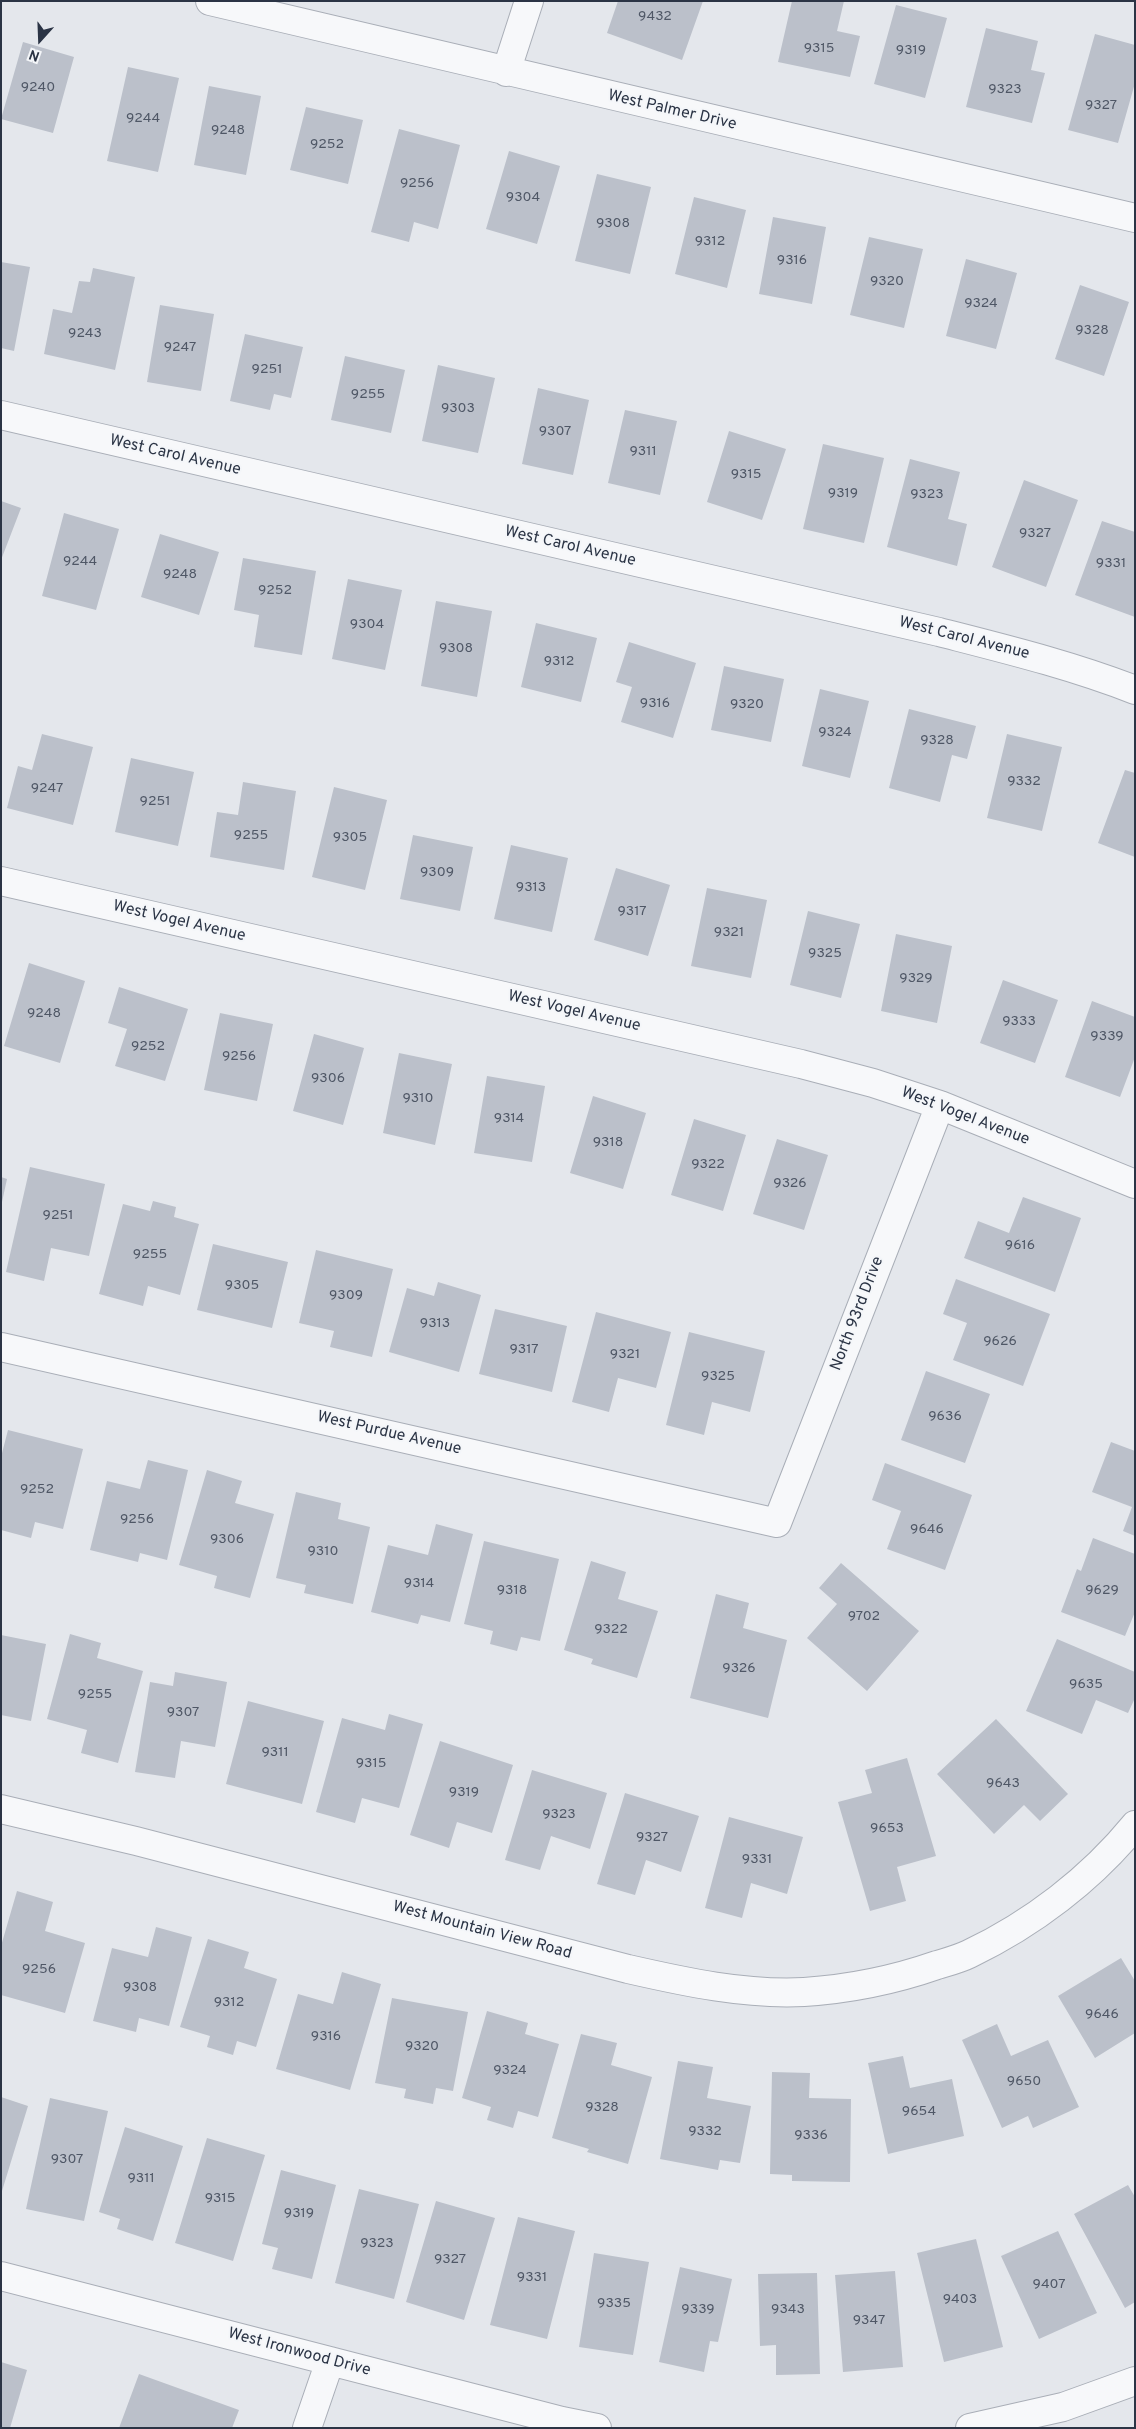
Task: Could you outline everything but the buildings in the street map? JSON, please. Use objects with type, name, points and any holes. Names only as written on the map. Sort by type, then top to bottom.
[{"type":"street","name":"West Palmer Drive","points":[[210,1],[506,72],[1135,218]]},
{"type":"street","points":[[506,72],[528,1]]},
{"type":"street","name":"West Carol Avenue","points":[[1,415],[939,632],[1041,658],[1098,675],[1135,690]]},
{"type":"street","name":"West Vogel Avenue","points":[[1,881],[873,1082],[940,1105],[1135,1184]]},
{"type":"street","name":"North 93rd Drive","points":[[777,1523],[940,1105]]},
{"type":"street","name":"West Purdue Avenue","points":[[1,1347],[777,1523]]},
{"type":"street","name":"West Mountain View Road","points":[[1,1809],[136,1841],[628,1969],[716,1986],[804,1992],[879,1982],[968,1955],[1030,1919],[1056,1901],[1108,1855],[1135,1825]]},
{"type":"street","name":"West Ironwood Drive","points":[[1,2276],[597,2428]]},
{"type":"street","points":[[307,2428],[330,2361]]},
{"type":"street","points":[[970,2428],[1063,2407],[1135,2381]]}]
